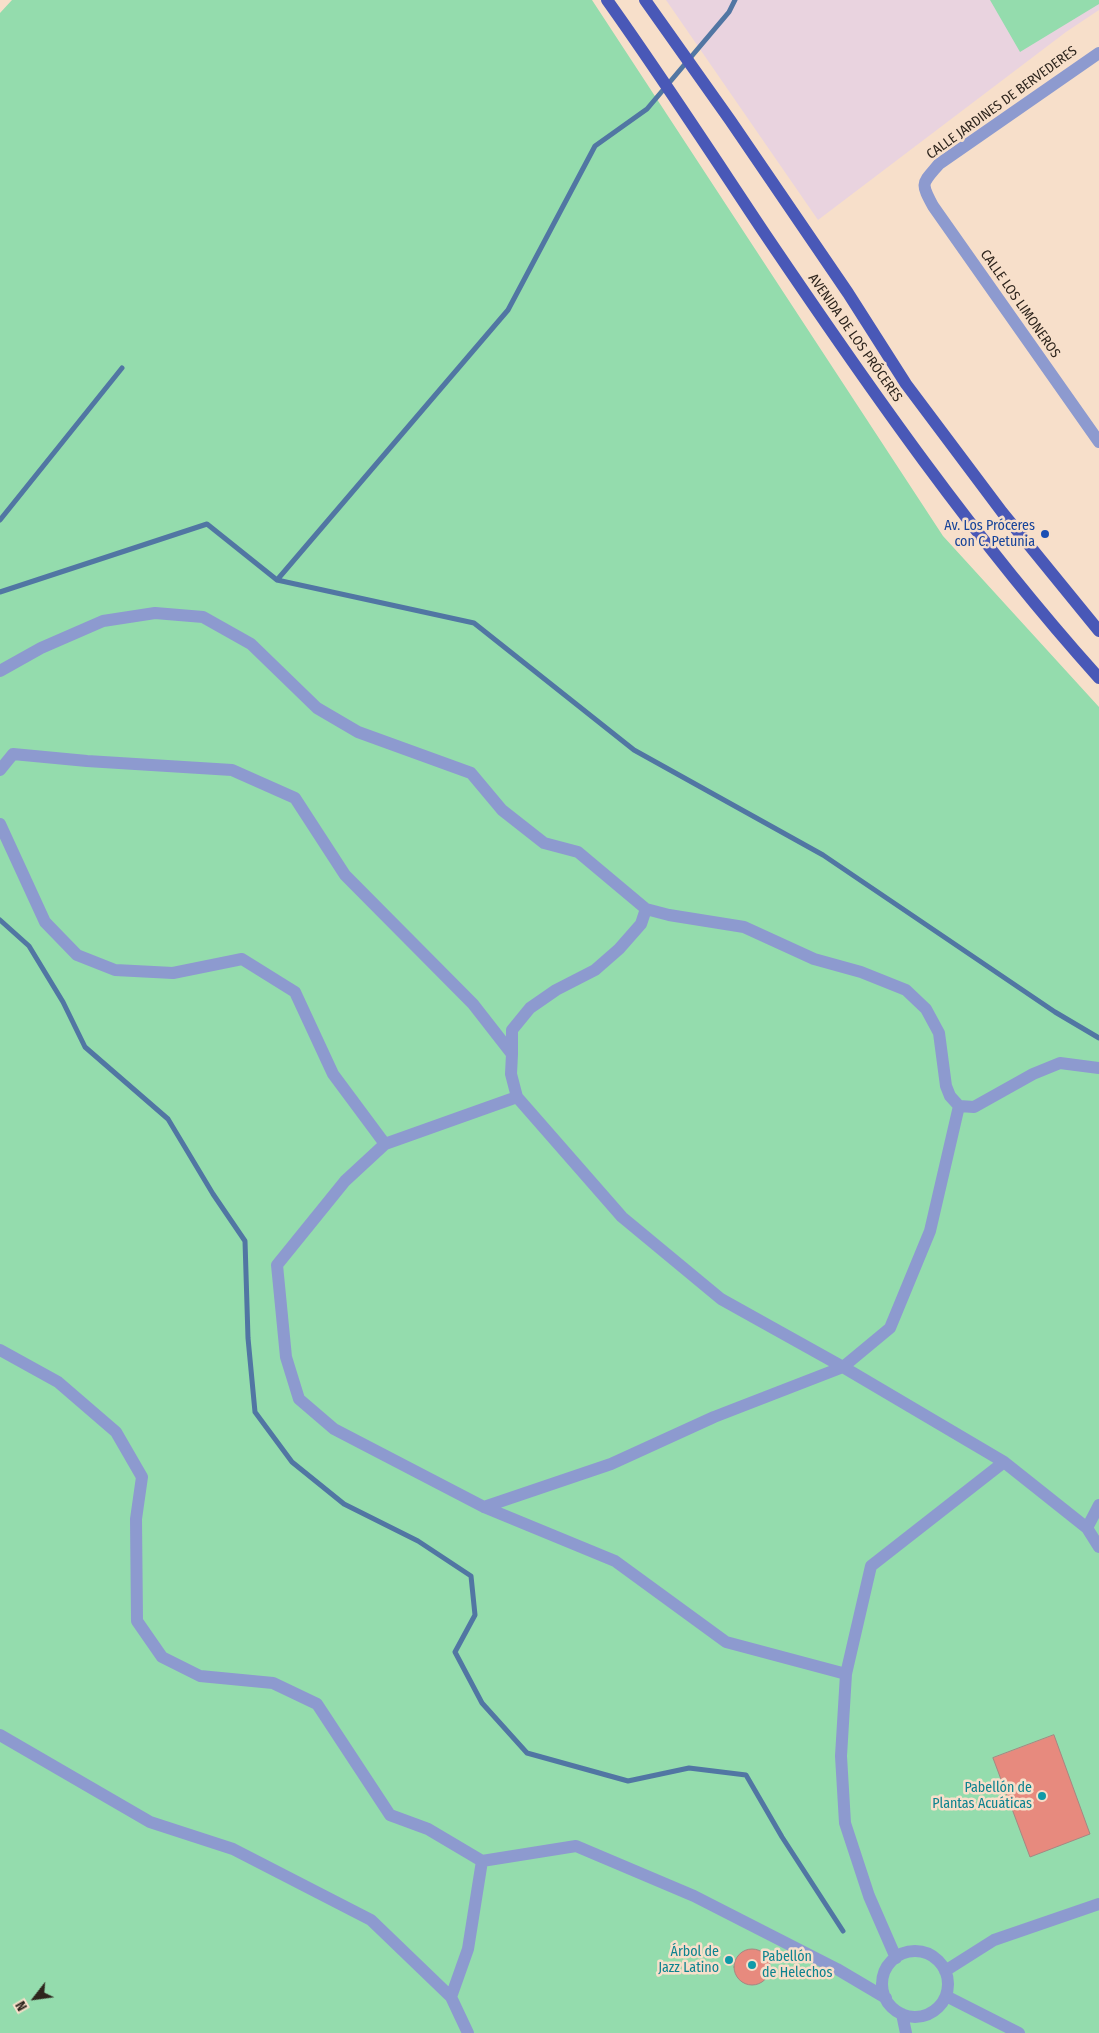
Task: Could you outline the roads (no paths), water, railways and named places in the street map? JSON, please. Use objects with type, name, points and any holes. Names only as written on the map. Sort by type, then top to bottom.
[{"type":"main road","name":"AVENIDA DE LOS PRÓCERES","points":[[645,0],[848,292],[906,384],[1008,520],[1099,631]]},
{"type":"main road","name":"AVENIDA DE LOS PRÓCERES","points":[[610,4],[912,447],[970,525],[1058,632],[1099,678]]},
{"type":"street","name":"CALLE JARDINES DE BERVEDERES","points":[[924,181],[939,164],[1099,53]]},
{"type":"street","name":"CALLE LOS LIMONEROS","points":[[924,181],[923,188],[933,206],[1099,442]]},
{"type":"street","points":[[0,671],[41,648],[103,621],[155,612],[203,617],[251,644],[316,708],[358,732],[471,773],[502,810],[523,827],[544,843],[578,852],[646,909],[669,915],[744,927],[814,959],[861,972],[906,990],[926,1009],[939,1033],[946,1086],[950,1096],[959,1106],[974,1107],[1033,1074],[1060,1063],[1099,1068]]},
{"type":"street","points":[[0,770],[13,754],[87,761],[232,770],[295,798],[346,875],[472,1004],[512,1054]]},
{"type":"street","points":[[0,824],[45,922],[77,955],[115,970],[174,973],[242,958],[295,992],[333,1074],[385,1144]]},
{"type":"street","points":[[646,909],[641,924],[620,950],[595,970],[556,990],[530,1008],[512,1030],[511,1074],[517,1096],[622,1217],[722,1299],[843,1367],[1004,1462],[1087,1528],[1099,1547]]},
{"type":"street","points":[[517,1096],[385,1144],[345,1180],[277,1265],[286,1357],[299,1398],[334,1429],[484,1507],[615,1561],[726,1642],[846,1674]]},
{"type":"street","points":[[484,1507],[611,1464],[714,1416],[843,1367],[890,1328],[930,1231],[959,1106]]},
{"type":"street","points":[[0,1350],[58,1382],[116,1432],[142,1477],[136,1519],[137,1621],[162,1657],[200,1676],[273,1683],[317,1704],[390,1815],[428,1830],[482,1862],[576,1846],[694,1896],[837,1969],[886,1998]]},
{"type":"street","points":[[896,1958],[869,1896],[845,1823],[841,1756],[846,1674],[871,1566],[1004,1462]]},
{"type":"street","points":[[1087,1528],[1099,1504]]},
{"type":"street","points":[[0,1735],[150,1822],[233,1849],[371,1920],[451,1997],[468,2033]]},
{"type":"street","points":[[451,1997],[468,1949],[482,1862]]},
{"type":"street","points":[[945,1971],[994,1940],[1099,1904]]},
{"type":"street","points":[[924,1952],[933,1956],[940,1963],[945,1971],[948,1988],[946,1996],[933,2012],[913,2017],[902,2014],[890,2005],[883,1987],[883,1976],[888,1966],[896,1958],[904,1953],[924,1952]]},
{"type":"street","points":[[946,1996],[1019,2033]]},
{"type":"street","points":[[902,2014],[906,2033]]},
{"type":"waterway","points":[[0,592],[207,524],[277,580],[508,310],[595,146],[647,109],[729,12],[735,0]]},
{"type":"waterway","points":[[0,520],[122,368]]},
{"type":"waterway","points":[[277,580],[474,623],[634,750],[823,855],[1055,1012],[1099,1038]]},
{"type":"waterway","points":[[0,920],[29,946],[63,1002],[85,1047],[168,1119],[213,1194],[245,1241],[248,1338],[255,1412],[292,1462],[344,1504],[418,1541],[471,1576],[475,1615],[455,1652],[482,1703],[527,1753],[628,1781],[689,1768],[746,1775],[782,1837],[843,1931]]},
{"type":"place","name":"Av. Los Próceres con C. Petunia","points":[[1045,534]]},
{"type":"place","name":"Pabellón de Plantas Acuáticas","points":[[1042,1796]]},
{"type":"place","name":"Árbol de Jazz Latino","points":[[729,1960]]},
{"type":"place","name":"Pabellón de Helechos","points":[[752,1965]]}]
